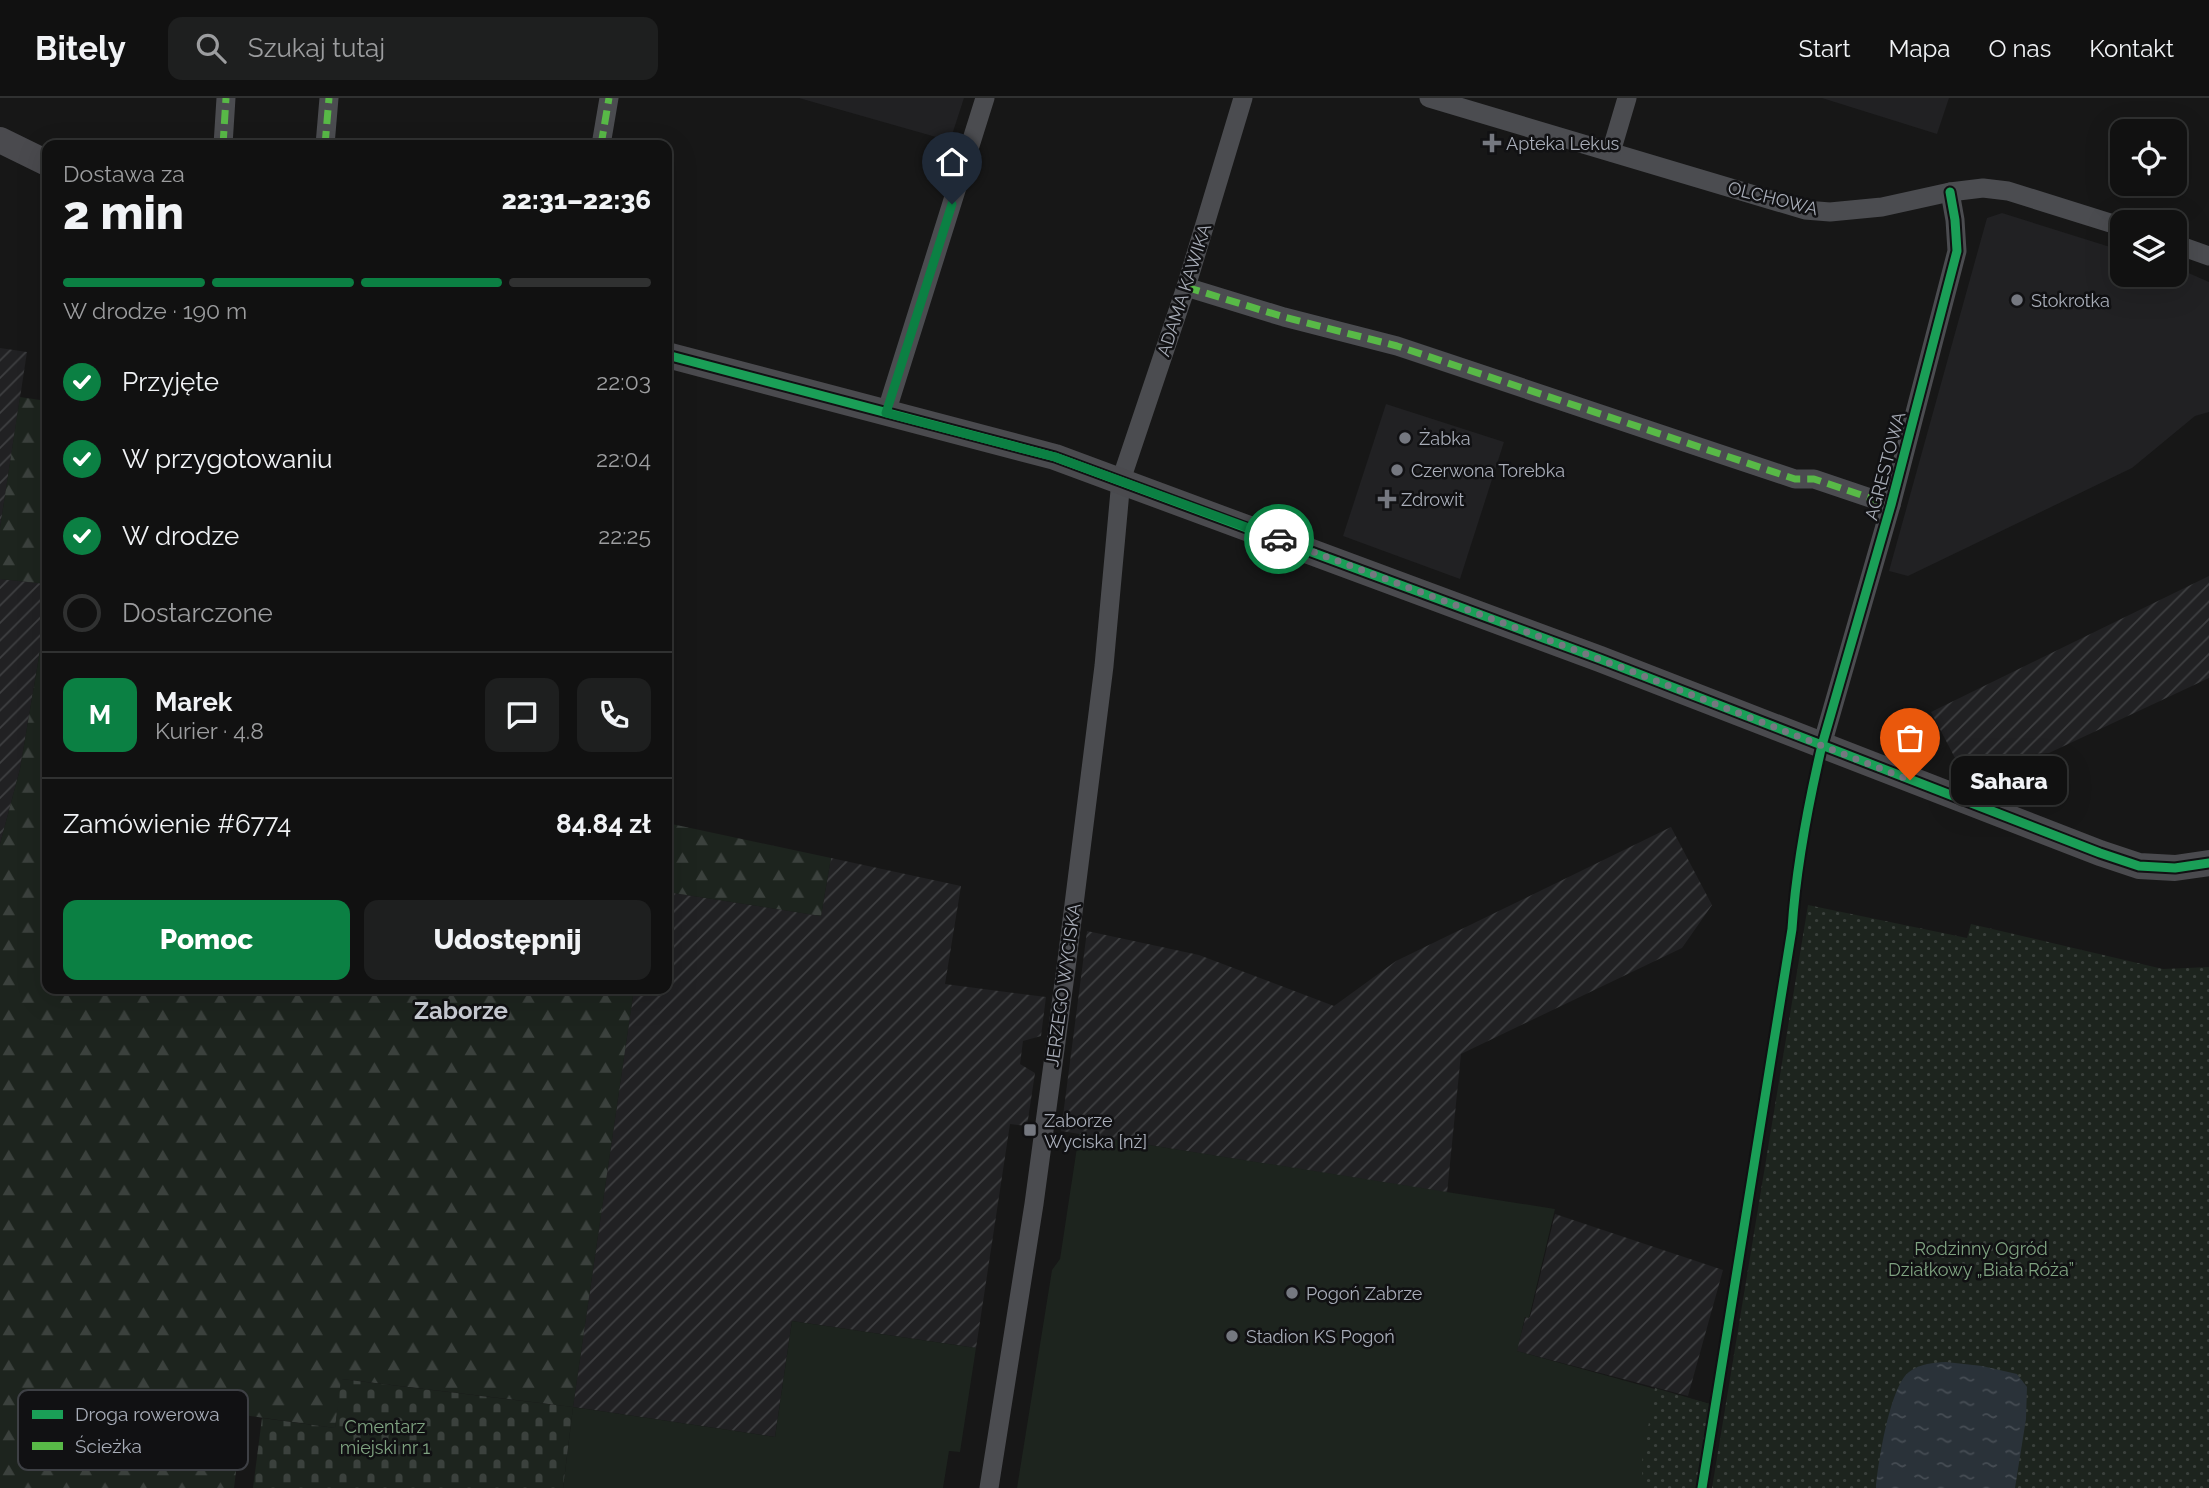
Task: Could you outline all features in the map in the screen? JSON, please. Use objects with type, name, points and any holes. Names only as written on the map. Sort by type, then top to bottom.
[{"type":"street","points":[[223,140],[226,98]]},
{"type":"street","points":[[325,140],[329,98]]},
{"type":"street","points":[[602,140],[609,98]]},
{"type":"street","points":[[886,413],[985,98]]},
{"type":"street","name":"ADAMA KAWIKA","points":[[1121,481],[1186,287],[1243,98]]},
{"type":"street","name":"OLCHOWA","points":[[1429,98],[1805,210],[1830,212],[1882,207],[1950,192],[1983,188],[2008,191],[2110,223]]},
{"type":"street","points":[[1611,152],[1627,98]]},
{"type":"street","points":[[0,140],[42,161]]},
{"type":"street","name":"AGRESTOWA","points":[[1822,745],[1891,505],[1957,251],[1950,192]]},
{"type":"street","points":[[2187,248],[2209,256]]},
{"type":"street","points":[[1186,287],[1284,317],[1397,346],[1795,479],[1814,479],[1891,505]]},
{"type":"street","points":[[672,356],[1048,454],[1588,654],[2139,866],[2175,868],[2209,863]]},
{"type":"street","name":"JERZEGO WYCISKA","points":[[989,1488],[1034,1204],[1066,968],[1104,666],[1121,481]]},
{"type":"shaded area","points":[[799,98],[964,98],[950,141]]},
{"type":"shaded area","points":[[1822,98],[1949,98],[1937,134]]},
{"type":"shaded area","points":[[2002,213],[2110,247],[2110,287],[2187,287],[2187,272],[2209,282],[2209,412],[2195,416],[2132,468],[1908,576],[1889,571],[1987,218]]},
{"type":"shaded area","points":[[0,348],[27,352],[0,528]]},
{"type":"shaded area","points":[[1386,404],[1504,442],[1460,579],[1343,536]]},
{"type":"shaded area","points":[[2209,576],[2209,678],[2049,753],[1955,758],[1931,712]]},
{"type":"shaded area","points":[[0,579],[42,583],[42,639],[20,769],[0,844]]},
{"type":"shaded area","points":[[1671,827],[1712,905],[1682,948],[1461,1054],[1447,1193],[1061,1131],[1087,931],[1199,955],[1334,1006],[1396,961]]},
{"type":"shaded area","points":[[831,858],[961,886],[945,984],[1046,997],[1041,1036],[1023,1041],[1020,1064],[1035,1073],[1027,1126],[1010,1124],[976,1348],[792,1321],[775,1437],[573,1407],[633,994],[672,994],[672,893],[821,916]]},
{"type":"shaded area","points":[[1555,1214],[1723,1270],[1688,1396],[1516,1351],[1526,1316],[1530,1317]]},
{"type":"green space","points":[[20,397],[42,400],[42,583],[0,579],[0,528]]},
{"type":"green space","points":[[42,639],[42,994],[633,994],[573,1407],[342,1379],[335,1428],[248,1416],[248,1390],[18,1390],[18,1470],[236,1470],[234,1488],[0,1488],[0,844],[20,769]]},
{"type":"green space","points":[[672,824],[831,858],[821,916],[672,893]]},
{"type":"green space","name":"Rodzinny Ogród Działkowy „Biała Róża”","points":[[1808,905],[1967,938],[1971,924],[2163,969],[2209,967],[2209,1488],[1712,1488]]},
{"type":"green space","name":"Pogoń Zabrze","points":[[1079,1134],[1555,1209],[1529,1318],[1525,1317],[1517,1351],[1710,1404],[1696,1488],[1017,1488],[1052,1270],[1060,1259]]},
{"type":"green space","points":[[792,1321],[976,1348],[960,1452],[949,1451],[943,1488],[563,1488],[573,1407],[775,1437]]},
{"type":"green space","name":"Cmentarz miejski nr 1","points":[[341,1379],[573,1407],[563,1488],[253,1488],[262,1418],[335,1428]]},
{"type":"green space","points":[[1655,1388],[1710,1404],[1696,1488],[1645,1488],[1641,1467]]},
{"type":"water","points":[[1946,1362],[2017,1374],[2027,1387],[2026,1419],[2015,1488],[1876,1488],[1886,1426],[1902,1380],[1918,1367]]},
{"type":"marked path","points":[[223,140],[226,98]]},
{"type":"marked path","points":[[325,140],[329,98]]},
{"type":"marked path","points":[[602,140],[609,98]]},
{"type":"marked path","points":[[1186,287],[1284,317],[1397,346],[1795,479],[1814,479],[1891,505]]},
{"type":"cycle path","points":[[1702,1488],[1792,929],[1807,813],[1822,745],[1891,505],[1957,251],[1950,192]]},
{"type":"cycle path","points":[[672,356],[1055,457],[1600,659],[2139,866],[2175,868],[2209,863]]},
{"type":"way so far","points":[[1279,539],[1623,668],[1910,780]]},
{"type":"place","name":"Apteka Lekus","points":[[1492,143]]},
{"type":"place","name":"Stokrotka","points":[[2017,300]]},
{"type":"place","name":"Żabka","points":[[1405,438]]},
{"type":"place","name":"Czerwona Torebka","points":[[1397,470]]},
{"type":"place","name":"Zdrowit","points":[[1387,499]]},
{"type":"place","name":"Sahara","points":[[1910,780]]},
{"type":"place","name":"Zaborze Wyciska [nż]","points":[[1030,1130]]},
{"type":"place","name":"Pogoń Zabrze","points":[[1292,1293]]},
{"type":"place","name":"Stadion KS Pogoń","points":[[1232,1336]]},
{"type":"district","name":"Zaborze","points":[[461,1010]]},
{"type":"route","points":[[952,204],[886,413],[1055,457],[1279,539]]}]
